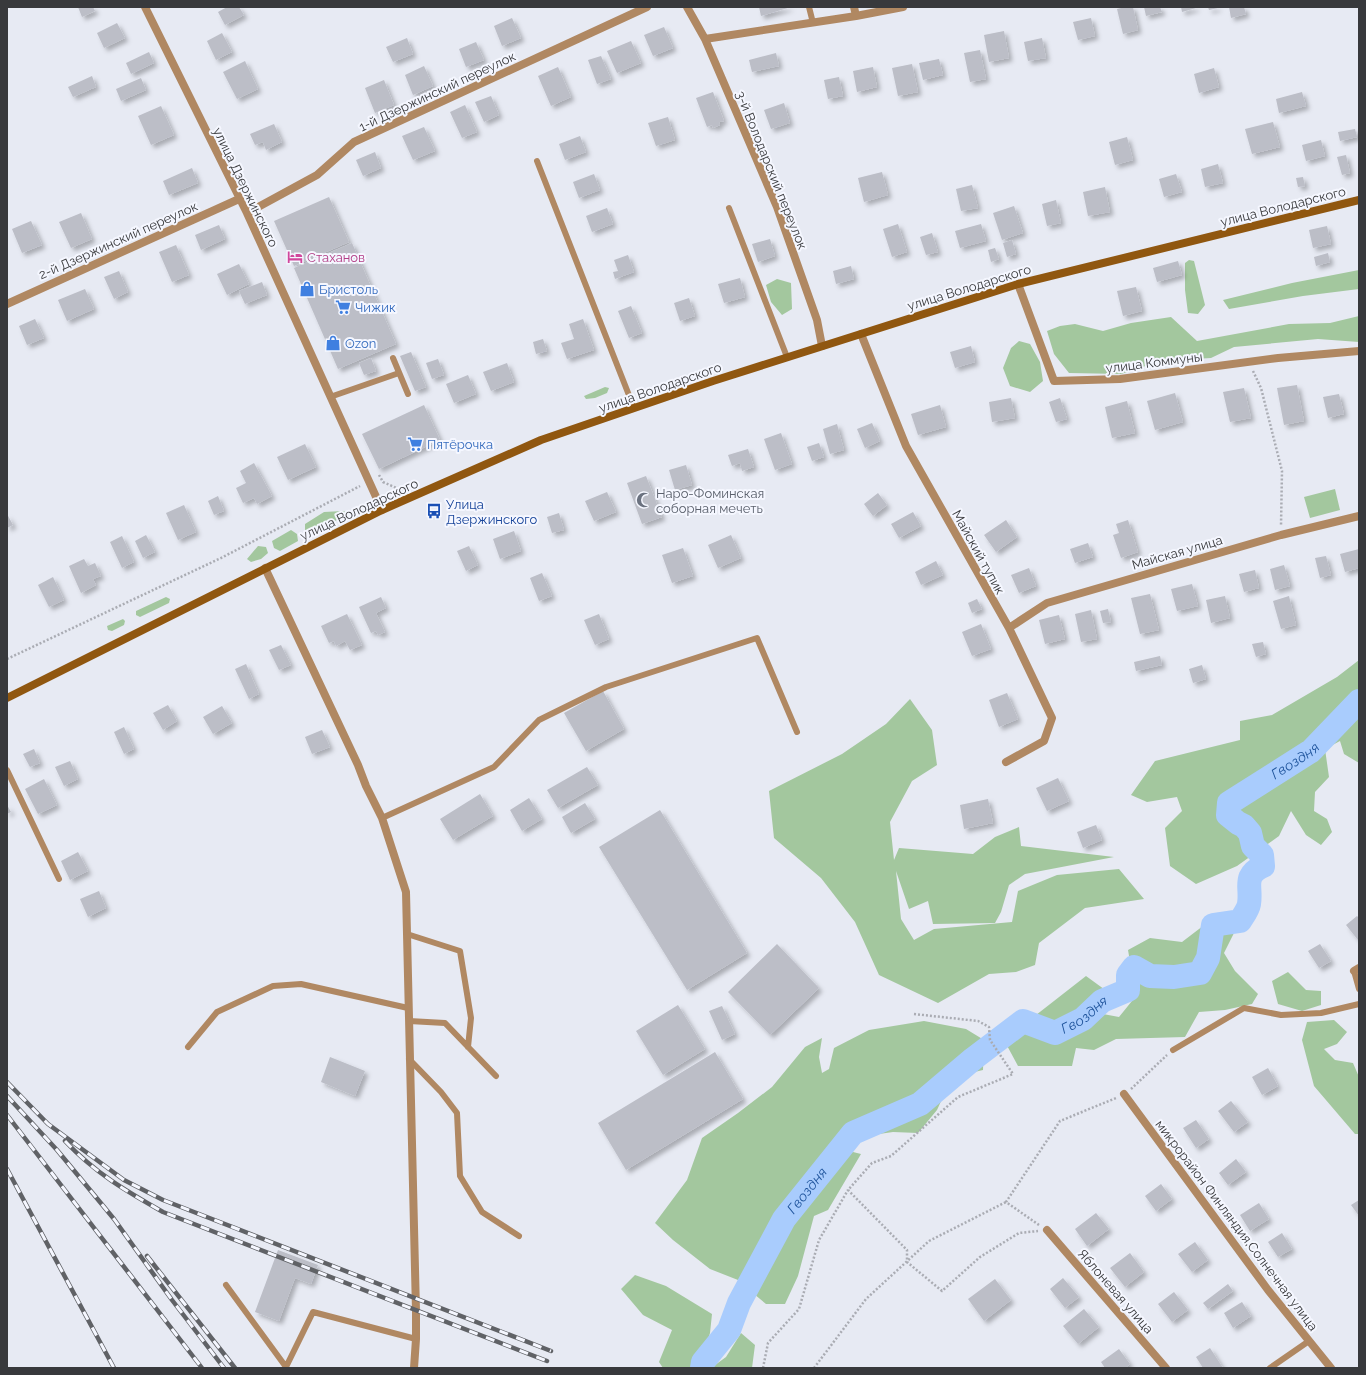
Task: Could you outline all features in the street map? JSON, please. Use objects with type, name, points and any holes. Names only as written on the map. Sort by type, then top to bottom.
[{"type":"main road","name":"улица Володарского","points":[[7,698],[382,510],[541,440],[787,357],[1018,284],[1359,200]]},
{"type":"street","name":"улица Дзержинского","points":[[145,7],[247,213],[382,510]]},
{"type":"street","name":"1-й Дзержинский переулок","points":[[247,213],[318,175],[354,142],[647,7]]},
{"type":"street","name":"3-й Володарский переулок","points":[[688,7],[704,38],[777,207],[817,320],[822,346]]},
{"type":"street","points":[[854,7],[856,16]]},
{"type":"street","points":[[704,38],[813,23],[902,7]]},
{"type":"street","name":"2-й Дзержинский переулок","points":[[7,304],[240,199]]},
{"type":"street","name":"улица Коммуны","points":[[1018,284],[1054,381],[1120,379],[1249,362],[1359,351]]},
{"type":"street","name":"Майский тупик","points":[[861,334],[906,446],[1008,628],[1052,718],[1044,741],[1006,762]]},
{"type":"street","name":"Майская улица","points":[[1008,628],[1047,603],[1281,534],[1359,516]]},
{"type":"street","points":[[265,568],[382,818],[406,892],[416,1339],[414,1368]]},
{"type":"street","name":"микрорайон Финляндия,Солнечная улица","points":[[1124,1094],[1268,1290],[1331,1368]]},
{"type":"street","name":"Яблоневая улица","points":[[1047,1230],[1166,1368]]},
{"type":"lane","points":[[809,7],[813,23]]},
{"type":"lane","points":[[536,161],[634,408]]},
{"type":"lane","points":[[729,208],[787,357]]},
{"type":"lane","points":[[393,358],[408,394]]},
{"type":"lane","points":[[330,397],[399,373]]},
{"type":"lane","points":[[382,818],[494,768],[539,720],[600,690],[757,638],[797,732]]},
{"type":"lane","points":[[7,770],[60,879]]},
{"type":"lane","points":[[407,934],[460,951],[471,1018],[468,1047]]},
{"type":"lane","points":[[1357,969],[1359,989]]},
{"type":"lane","points":[[188,1047],[217,1012],[273,986],[301,984],[408,1008]]},
{"type":"lane","points":[[1173,1050],[1244,1008],[1281,1015],[1321,1013],[1359,1004]]},
{"type":"lane","points":[[409,1021],[445,1023],[496,1076]]},
{"type":"lane","points":[[410,1060],[441,1092],[457,1113],[460,1176],[482,1212],[519,1236]]},
{"type":"lane","points":[[226,1285],[286,1367],[313,1312],[416,1339]]},
{"type":"lane","points":[[1270,1368],[1309,1341]]},
{"type":"path","points":[[1249,362],[1261,388],[1282,471],[1281,534]]},
{"type":"path","points":[[378,474],[383,482],[401,490]]},
{"type":"path","points":[[7,659],[221,558],[368,482]]},
{"type":"path","points":[[763,1368],[768,1343],[798,1309],[819,1240],[848,1190],[872,1163],[891,1156],[958,1097],[1013,1074],[990,1040],[990,1027],[978,1020],[914,1014]]},
{"type":"path","points":[[814,1368],[866,1299],[930,1241],[1006,1202],[1060,1121],[1124,1094],[1173,1050]]},
{"type":"path","points":[[848,1190],[907,1250],[907,1262]]},
{"type":"path","points":[[1006,1202],[1047,1230]]},
{"type":"path","points":[[907,1262],[942,1291],[980,1257],[1019,1233],[1047,1230]]},
{"type":"green space","points":[[1189,260],[1194,261],[1205,305],[1198,314],[1188,313],[1185,290],[1185,263]]},
{"type":"green space","points":[[1359,270],[1359,289],[1303,296],[1229,309],[1223,300],[1292,283]]},
{"type":"green space","points":[[777,279],[791,283],[792,309],[782,315],[771,302],[766,285]]},
{"type":"green space","points":[[1359,316],[1359,342],[1318,339],[1234,347],[1211,358],[1161,361],[1121,374],[1069,373],[1054,354],[1047,331],[1060,326],[1075,324],[1103,331],[1131,323],[1171,317],[1197,341],[1289,324],[1330,323]]},
{"type":"green space","points":[[1019,341],[1030,344],[1040,362],[1043,381],[1030,392],[1010,386],[1003,368],[1011,348]]},
{"type":"green space","points":[[605,387],[609,388],[607,393],[595,398],[586,399],[584,396]]},
{"type":"green space","points":[[1335,489],[1340,510],[1310,518],[1304,497]]},
{"type":"green space","points":[[324,512],[346,512],[345,516],[311,533],[305,531],[305,524]]},
{"type":"green space","points":[[291,530],[297,534],[298,541],[280,551],[274,548],[272,541]]},
{"type":"green space","points":[[258,546],[266,547],[268,553],[261,559],[251,562],[247,559]]},
{"type":"green space","points":[[166,597],[170,599],[169,603],[140,617],[136,615],[136,611]]},
{"type":"green space","points":[[123,619],[125,621],[124,625],[112,631],[108,630],[107,626]]},
{"type":"green space","points":[[1359,660],[1359,763],[1344,754],[1340,741],[1325,749],[1329,777],[1315,792],[1314,811],[1327,819],[1332,832],[1321,845],[1306,835],[1291,811],[1279,836],[1237,866],[1196,884],[1170,866],[1165,828],[1182,811],[1177,797],[1147,802],[1131,795],[1155,761],[1240,740],[1240,721],[1272,715],[1337,677]]},
{"type":"green space","points":[[910,699],[932,730],[937,765],[912,781],[890,822],[894,860],[899,848],[973,854],[995,837],[1019,827],[1021,846],[1114,857],[1025,874],[1009,885],[1001,912],[995,923],[933,924],[928,901],[909,909],[896,871],[901,919],[914,940],[934,929],[1012,922],[1018,891],[1057,875],[1119,869],[1144,899],[1085,908],[1039,943],[1035,965],[1016,972],[989,974],[938,1003],[879,975],[855,922],[821,878],[774,838],[769,791],[842,754],[886,724]]},
{"type":"green space","points":[[1216,916],[1228,917],[1234,933],[1224,953],[1235,971],[1258,994],[1252,1004],[1225,1010],[1199,1012],[1185,1037],[1116,1039],[1094,1050],[1076,1048],[1072,1066],[1018,1066],[1004,1040],[1086,976],[1108,992],[1103,1014],[1119,1017],[1136,996],[1128,950],[1150,938],[1182,942]]},
{"type":"green space","points":[[1288,972],[1306,990],[1321,991],[1321,1005],[1302,1011],[1278,1004],[1272,981]]},
{"type":"green space","points":[[1334,1020],[1347,1032],[1337,1044],[1324,1049],[1335,1060],[1353,1063],[1359,1077],[1359,1134],[1355,1134],[1314,1086],[1302,1040],[1307,1022]]},
{"type":"green space","points":[[924,1021],[966,1029],[984,1040],[983,1070],[966,1074],[948,1086],[937,1110],[918,1133],[893,1132],[858,1137],[836,1147],[738,1280],[710,1269],[673,1240],[655,1223],[687,1180],[702,1138],[772,1087],[805,1047],[822,1038],[819,1057],[822,1073],[829,1069],[834,1048],[869,1030]]},
{"type":"green space","points":[[849,1151],[861,1154],[828,1210],[814,1216],[798,1276],[785,1304],[766,1304],[754,1294],[800,1211],[830,1168]]},
{"type":"green space","points":[[635,1275],[666,1286],[712,1314],[710,1333],[699,1368],[663,1368],[659,1362],[672,1330],[643,1315],[621,1289]]},
{"type":"green space","points":[[741,1333],[755,1345],[752,1368],[711,1368],[726,1357]]},
{"type":"building","points":[[78,7],[93,7],[95,11],[82,17]]},
{"type":"building","points":[[227,7],[239,7],[244,15],[225,25],[218,12]]},
{"type":"building","points":[[759,7],[791,7],[761,16]]},
{"type":"building","points":[[1133,7],[1138,30],[1123,34],[1117,9]]},
{"type":"building","points":[[1144,7],[1160,7],[1162,12],[1146,16]]},
{"type":"building","points":[[1181,7],[1196,7],[1196,8],[1182,12]]},
{"type":"building","points":[[1208,7],[1218,7],[1218,8],[1209,10]]},
{"type":"building","points":[[1229,7],[1244,7],[1246,14],[1231,18]]},
{"type":"building","points":[[512,18],[521,38],[502,46],[494,26]]},
{"type":"building","points":[[1091,18],[1095,36],[1078,40],[1073,22]]},
{"type":"building","points":[[117,23],[125,38],[104,48],[97,33]]},
{"type":"building","points":[[664,27],[673,48],[653,56],[644,35]]},
{"type":"building","points":[[1004,31],[1009,58],[989,62],[984,35]]},
{"type":"building","points":[[222,33],[232,52],[216,60],[207,41]]},
{"type":"building","points":[[407,38],[413,54],[393,62],[386,47]]},
{"type":"building","points":[[1042,38],[1046,58],[1028,61],[1024,42]]},
{"type":"building","points":[[631,41],[641,63],[617,73],[607,51]]},
{"type":"building","points":[[476,42],[484,60],[466,67],[459,49]]},
{"type":"building","points":[[980,50],[986,79],[970,82],[964,53]]},
{"type":"building","points":[[149,52],[154,63],[131,74],[126,63]]},
{"type":"building","points":[[776,53],[779,66],[752,72],[749,60]]},
{"type":"building","points":[[601,56],[611,79],[597,84],[588,60]]},
{"type":"building","points":[[939,59],[943,75],[923,80],[919,63]]},
{"type":"building","points":[[245,61],[258,89],[237,99],[223,72]]},
{"type":"building","points":[[912,64],[918,92],[898,96],[892,68]]},
{"type":"building","points":[[424,66],[433,86],[413,95],[405,75]]},
{"type":"building","points":[[558,67],[571,97],[551,106],[538,76]]},
{"type":"building","points":[[873,67],[877,87],[857,92],[853,71]]},
{"type":"building","points":[[1214,68],[1219,87],[1199,93],[1194,74]]},
{"type":"building","points":[[92,76],[96,87],[73,97],[68,87]]},
{"type":"building","points":[[839,77],[843,96],[828,99],[824,80]]},
{"type":"building","points":[[141,78],[146,90],[121,101],[116,89]]},
{"type":"building","points":[[384,80],[394,105],[375,113],[365,88]]},
{"type":"building","points":[[713,92],[724,121],[719,122],[720,125],[713,128],[712,125],[707,127],[696,98]]},
{"type":"building","points":[[1302,92],[1306,106],[1279,113],[1276,99]]},
{"type":"building","points":[[491,96],[499,115],[484,122],[475,102]]},
{"type":"building","points":[[784,103],[790,123],[771,129],[764,110]]},
{"type":"building","points":[[465,105],[477,132],[462,138],[450,112]]},
{"type":"building","points":[[161,106],[174,135],[151,145],[138,116]]},
{"type":"building","points":[[668,117],[675,140],[656,146],[648,123]]},
{"type":"building","points":[[1273,122],[1280,147],[1252,154],[1245,129]]},
{"type":"building","points":[[274,124],[282,142],[266,150],[263,142],[255,145],[250,134]]},
{"type":"building","points":[[424,127],[435,151],[413,160],[402,136]]},
{"type":"building","points":[[1355,129],[1357,137],[1340,141],[1338,132]]},
{"type":"building","points":[[580,136],[586,152],[565,160],[559,144]]},
{"type":"building","points":[[1127,137],[1133,160],[1115,165],[1109,142]]},
{"type":"building","points":[[1321,140],[1325,156],[1306,161],[1302,145]]},
{"type":"building","points":[[375,152],[381,168],[363,176],[356,160]]},
{"type":"building","points":[[1346,155],[1350,173],[1342,175],[1337,157]]},
{"type":"building","points":[[1218,164],[1223,183],[1205,187],[1201,169]]},
{"type":"building","points":[[192,168],[198,183],[169,195],[163,181]]},
{"type":"building","points":[[882,172],[888,195],[864,202],[858,178]]},
{"type":"building","points":[[594,174],[600,190],[579,198],[573,182]]},
{"type":"building","points":[[1176,174],[1182,192],[1164,197],[1159,179]]},
{"type":"building","points":[[1303,177],[1305,186],[1298,187],[1296,178]]},
{"type":"building","points":[[972,185],[978,208],[961,211],[956,189]]},
{"type":"building","points":[[1105,187],[1110,212],[1088,216],[1083,192]]},
{"type":"building","points":[[329,197],[349,242],[294,266],[274,221]]},
{"type":"building","points":[[1056,200],[1061,223],[1047,226],[1042,204]]},
{"type":"building","points":[[1014,206],[1023,233],[1002,240],[993,213]]},
{"type":"building","points":[[607,208],[613,224],[592,232],[586,216]]},
{"type":"building","points":[[81,213],[92,239],[71,248],[59,222]]},
{"type":"building","points":[[31,221],[42,245],[22,253],[12,229]]},
{"type":"building","points":[[898,224],[907,252],[892,257],[883,229]]},
{"type":"building","points":[[981,224],[986,241],[960,248],[955,231]]},
{"type":"building","points":[[219,225],[225,239],[201,250],[195,235]]},
{"type":"building","points":[[1327,226],[1331,244],[1313,248],[1309,230]]},
{"type":"building","points":[[932,233],[938,252],[926,255],[920,237]]},
{"type":"building","points":[[770,239],[775,256],[758,262],[752,244]]},
{"type":"building","points":[[1012,240],[1016,254],[1007,257],[1003,243]]},
{"type":"building","points":[[352,243],[396,344],[338,369],[294,268]]},
{"type":"building","points":[[176,245],[189,275],[172,282],[159,252]]},
{"type":"building","points":[[995,248],[999,259],[991,262],[988,250]]},
{"type":"building","points":[[1328,253],[1330,262],[1316,266],[1314,257]]},
{"type":"building","points":[[628,255],[634,272],[615,279],[613,272],[618,271],[614,260]]},
{"type":"building","points":[[1178,261],[1182,275],[1157,282],[1153,268]]},
{"type":"building","points":[[239,264],[249,284],[227,295],[217,274]]},
{"type":"building","points":[[851,266],[854,279],[836,284],[833,271]]},
{"type":"building","points":[[119,271],[128,292],[114,299],[104,277]]},
{"type":"building","points":[[740,278],[745,297],[724,303],[718,284]]},
{"type":"building","points":[[262,282],[267,295],[245,304],[239,291]]},
{"type":"building","points":[[1136,287],[1142,311],[1123,316],[1117,291]]},
{"type":"building","points":[[85,289],[94,309],[67,321],[58,300]]},
{"type":"building","points":[[689,298],[695,316],[680,321],[674,303]]},
{"type":"building","points":[[631,306],[642,333],[629,338],[618,311]]},
{"type":"building","points":[[35,319],[44,338],[27,345],[19,326]]},
{"type":"building","points":[[583,319],[594,350],[567,359],[561,343],[574,339],[569,324]]},
{"type":"building","points":[[543,339],[547,351],[536,354],[533,342]]},
{"type":"building","points":[[971,346],[975,362],[955,368],[950,352]]},
{"type":"building","points":[[411,352],[426,387],[415,391],[400,356]]},
{"type":"building","points":[[371,358],[376,371],[364,375],[359,363]]},
{"type":"building","points":[[438,359],[444,375],[432,379],[426,363]]},
{"type":"building","points":[[507,363],[514,382],[491,391],[483,372]]},
{"type":"building","points":[[468,375],[476,394],[454,403],[446,384]]},
{"type":"building","points":[[1297,385],[1304,421],[1284,425],[1277,388]]},
{"type":"building","points":[[1244,388],[1251,418],[1230,422],[1223,392]]},
{"type":"building","points":[[1175,393],[1183,422],[1155,430],[1147,401]]},
{"type":"building","points":[[1339,394],[1344,414],[1328,418],[1323,397]]},
{"type":"building","points":[[1011,398],[1015,418],[992,422],[989,402]]},
{"type":"building","points":[[1060,398],[1067,419],[1056,422],[1049,402]]},
{"type":"building","points":[[1127,401],[1135,433],[1112,438],[1105,407]]},
{"type":"building","points":[[424,405],[440,440],[379,469],[362,434]]},
{"type":"building","points":[[940,405],[946,427],[918,435],[911,414]]},
{"type":"building","points":[[872,423],[880,441],[865,448],[857,429]]},
{"type":"building","points":[[837,424],[844,450],[830,454],[823,429]]},
{"type":"building","points":[[781,433],[792,464],[775,470],[764,439]]},
{"type":"building","points":[[819,443],[824,457],[812,461],[807,447]]},
{"type":"building","points":[[305,444],[316,467],[288,480],[277,457]]},
{"type":"building","points":[[748,449],[754,467],[742,471],[740,463],[732,466],[728,455]]},
{"type":"building","points":[[254,463],[272,496],[257,504],[254,498],[243,503],[236,488],[246,483],[240,471]]},
{"type":"building","points":[[686,465],[692,485],[675,490],[669,470]]},
{"type":"building","name":"Наро-Фоминская соборная мечеть","points":[[646,476],[662,517],[642,524],[627,483]]},
{"type":"building","points":[[607,492],[616,512],[594,521],[585,501]]},
{"type":"building","points":[[878,493],[887,505],[873,516],[864,504]]},
{"type":"building","points":[[218,496],[224,511],[214,515],[208,501]]},
{"type":"building","points":[[184,505],[196,532],[178,540],[166,513]]},
{"type":"building","points":[[913,512],[921,526],[899,538],[891,524]]},
{"type":"building","points":[[559,513],[564,530],[552,533],[547,517]]},
{"type":"building","points":[[7,514],[13,525],[7,528]]},
{"type":"building","points":[[1006,520],[1017,537],[996,552],[984,535]]},
{"type":"building","points":[[1128,520],[1138,552],[1121,558],[1113,535],[1119,533],[1116,524]]},
{"type":"building","points":[[514,531],[521,551],[500,559],[493,539]]},
{"type":"building","points":[[146,535],[155,552],[143,558],[135,541]]},
{"type":"building","points":[[731,535],[741,558],[718,568],[708,545]]},
{"type":"building","points":[[122,536],[134,562],[122,568],[110,542]]},
{"type":"building","points":[[1088,543],[1093,557],[1075,563],[1070,549]]},
{"type":"building","points":[[469,546],[478,565],[466,571],[457,551]]},
{"type":"building","points":[[683,548],[693,576],[672,583],[662,555]]},
{"type":"building","points":[[1359,549],[1359,568],[1345,572],[1340,554]]},
{"type":"building","points":[[1326,556],[1331,575],[1320,578],[1315,558]]},
{"type":"building","points":[[84,559],[88,566],[95,563],[101,576],[93,579],[96,585],[81,593],[69,566]]},
{"type":"building","points":[[936,561],[943,575],[921,585],[915,572]]},
{"type":"building","points":[[1284,565],[1290,586],[1275,590],[1270,569]]},
{"type":"building","points":[[1029,568],[1036,586],[1019,593],[1011,575]]},
{"type":"building","points":[[1255,570],[1259,588],[1244,592],[1239,574]]},
{"type":"building","points":[[542,573],[552,596],[539,601],[530,578]]},
{"type":"building","points":[[53,577],[64,600],[49,607],[38,585]]},
{"type":"building","points":[[1192,584],[1198,606],[1177,611],[1171,589]]},
{"type":"building","points":[[1150,594],[1159,630],[1140,634],[1131,598]]},
{"type":"building","points":[[1225,596],[1230,618],[1211,623],[1206,600]]},
{"type":"building","points":[[1289,596],[1296,625],[1281,629],[1273,601]]},
{"type":"building","points":[[381,597],[386,608],[376,613],[385,632],[378,635],[376,631],[371,633],[359,607]]},
{"type":"building","points":[[977,599],[982,609],[972,613],[968,603]]},
{"type":"building","points":[[1108,609],[1111,622],[1103,623],[1100,611]]},
{"type":"building","points":[[1091,610],[1097,639],[1081,642],[1075,614]]},
{"type":"building","points":[[347,614],[362,645],[350,650],[345,641],[336,646],[334,641],[329,643],[321,626]]},
{"type":"building","points":[[599,614],[609,639],[595,645],[584,620]]},
{"type":"building","points":[[1059,615],[1065,639],[1045,644],[1039,620]]},
{"type":"building","points":[[981,624],[991,649],[972,656],[962,632]]},
{"type":"building","points":[[1263,642],[1266,654],[1256,657],[1252,644]]},
{"type":"building","points":[[281,645],[291,665],[279,670],[269,650]]},
{"type":"building","points":[[1160,656],[1162,665],[1136,671],[1134,662]]},
{"type":"building","points":[[246,664],[259,694],[249,699],[235,669]]},
{"type":"building","points":[[1202,665],[1206,679],[1193,683],[1189,669]]},
{"type":"building","points":[[603,691],[624,729],[586,751],[564,713]]},
{"type":"building","points":[[1007,693],[1018,719],[999,727],[989,700]]},
{"type":"building","points":[[168,705],[177,721],[163,730],[153,713]]},
{"type":"building","points":[[222,706],[232,723],[213,734],[203,717]]},
{"type":"building","points":[[124,727],[134,749],[124,754],[114,732]]},
{"type":"building","points":[[322,730],[330,747],[312,754],[305,737]]},
{"type":"building","points":[[34,749],[40,763],[30,767],[23,754]]},
{"type":"building","points":[[70,761],[78,779],[64,786],[55,767]]},
{"type":"building","points":[[587,767],[598,785],[558,808],[547,790]]},
{"type":"building","points":[[1058,778],[1069,801],[1047,811],[1036,788]]},
{"type":"building","points":[[44,779],[57,805],[38,814],[25,789]]},
{"type":"building","points":[[480,794],[493,816],[453,840],[440,819]]},
{"type":"building","points":[[529,798],[542,819],[522,831],[510,810]]},
{"type":"building","points":[[988,799],[993,823],[964,829],[960,805]]},
{"type":"building","points":[[585,803],[595,819],[571,833],[562,817]]},
{"type":"building","points":[[7,805],[11,812],[7,814]]},
{"type":"building","points":[[660,810],[747,953],[687,990],[599,847]]},
{"type":"building","points":[[1096,825],[1102,840],[1083,848],[1077,832]]},
{"type":"building","points":[[78,852],[88,871],[70,880],[61,861]]},
{"type":"building","points":[[99,891],[106,908],[88,917],[80,899]]},
{"type":"building","points":[[1357,916],[1359,918],[1358,940],[1346,925]]},
{"type":"building","points":[[777,944],[819,988],[770,1035],[728,992]]},
{"type":"building","points":[[1320,944],[1331,961],[1319,968],[1308,951]]},
{"type":"building","points":[[678,1005],[705,1049],[663,1075],[636,1031]]},
{"type":"building","points":[[722,1006],[735,1034],[722,1040],[709,1011]]},
{"type":"building","points":[[715,1052],[743,1099],[626,1170],[598,1123]]},
{"type":"building","points":[[330,1057],[365,1071],[355,1096],[321,1082]]},
{"type":"building","points":[[1268,1068],[1278,1086],[1262,1095],[1252,1077]]},
{"type":"building","points":[[1231,1101],[1248,1122],[1234,1132],[1218,1111]]},
{"type":"building","points":[[1196,1120],[1209,1139],[1196,1148],[1183,1128]]},
{"type":"building","points":[[1236,1159],[1246,1172],[1228,1185],[1219,1173]]},
{"type":"building","points":[[1161,1184],[1172,1199],[1156,1211],[1145,1196]]},
{"type":"building","points":[[1359,1200],[1359,1216],[1351,1205]]},
{"type":"building","points":[[1259,1203],[1269,1219],[1250,1231],[1240,1215]]},
{"type":"building","points":[[1096,1213],[1109,1229],[1087,1246],[1075,1229]]},
{"type":"building","points":[[1282,1233],[1292,1249],[1278,1257],[1268,1242]]},
{"type":"building","points":[[1195,1242],[1208,1260],[1192,1272],[1178,1254]]},
{"type":"building","points":[[278,1250],[318,1265],[311,1284],[295,1278],[279,1321],[255,1312]]},
{"type":"building","points":[[1130,1253],[1144,1272],[1125,1287],[1110,1268]]},
{"type":"building","points":[[1063,1278],[1079,1297],[1065,1308],[1050,1289]]},
{"type":"building","points":[[995,1279],[1011,1300],[984,1321],[968,1299]]},
{"type":"building","points":[[1228,1284],[1233,1291],[1208,1309],[1203,1303]]},
{"type":"building","points":[[1174,1292],[1188,1310],[1172,1322],[1158,1304]]},
{"type":"building","points":[[1242,1302],[1251,1316],[1233,1328],[1224,1313]]},
{"type":"building","points":[[1084,1309],[1099,1327],[1078,1344],[1063,1326]]},
{"type":"building","points":[[1210,1348],[1223,1368],[1203,1368],[1196,1357]]},
{"type":"building","points":[[1119,1349],[1130,1364],[1125,1368],[1105,1368],[1101,1362]]},
{"type":"waterway","name":"Гвоздня","points":[[702,1368],[703,1362],[729,1330],[739,1303],[784,1219],[853,1133],[920,1104],[973,1059],[1023,1021],[1055,1033],[1083,1019],[1102,1001],[1128,990],[1128,975],[1134,967],[1150,976],[1174,977],[1200,973],[1208,958],[1213,925],[1240,921],[1247,911],[1249,904],[1250,878],[1256,870],[1263,866],[1262,855],[1253,846],[1250,833],[1244,826],[1228,815],[1229,803],[1311,751],[1359,701]]},
{"type":"railway","points":[[7,1082],[48,1124],[124,1180],[163,1200],[551,1351]]},
{"type":"railway","points":[[7,1096],[57,1150],[114,1219],[172,1300],[224,1368]]},
{"type":"railway","points":[[7,1115],[202,1368]]},
{"type":"railway","points":[[65,1141],[88,1163],[111,1181],[163,1212],[547,1361]]},
{"type":"railway","points":[[7,1169],[114,1368]]},
{"type":"railway","points":[[147,1256],[235,1368]]},
{"type":"place","name":"Стаханов","points":[[295,257]]},
{"type":"place","name":"Бристоль","points":[[307,289]]},
{"type":"place","name":"Чижик","points":[[343,307]]},
{"type":"place","name":"Ozon","points":[[333,343]]},
{"type":"place","name":"Пятёрочка","points":[[415,444]]},
{"type":"place","name":"Наро-Фоминская соборная мечеть","points":[[644,500]]},
{"type":"place","name":"Улица Дзержинского","points":[[434,511]]}]
